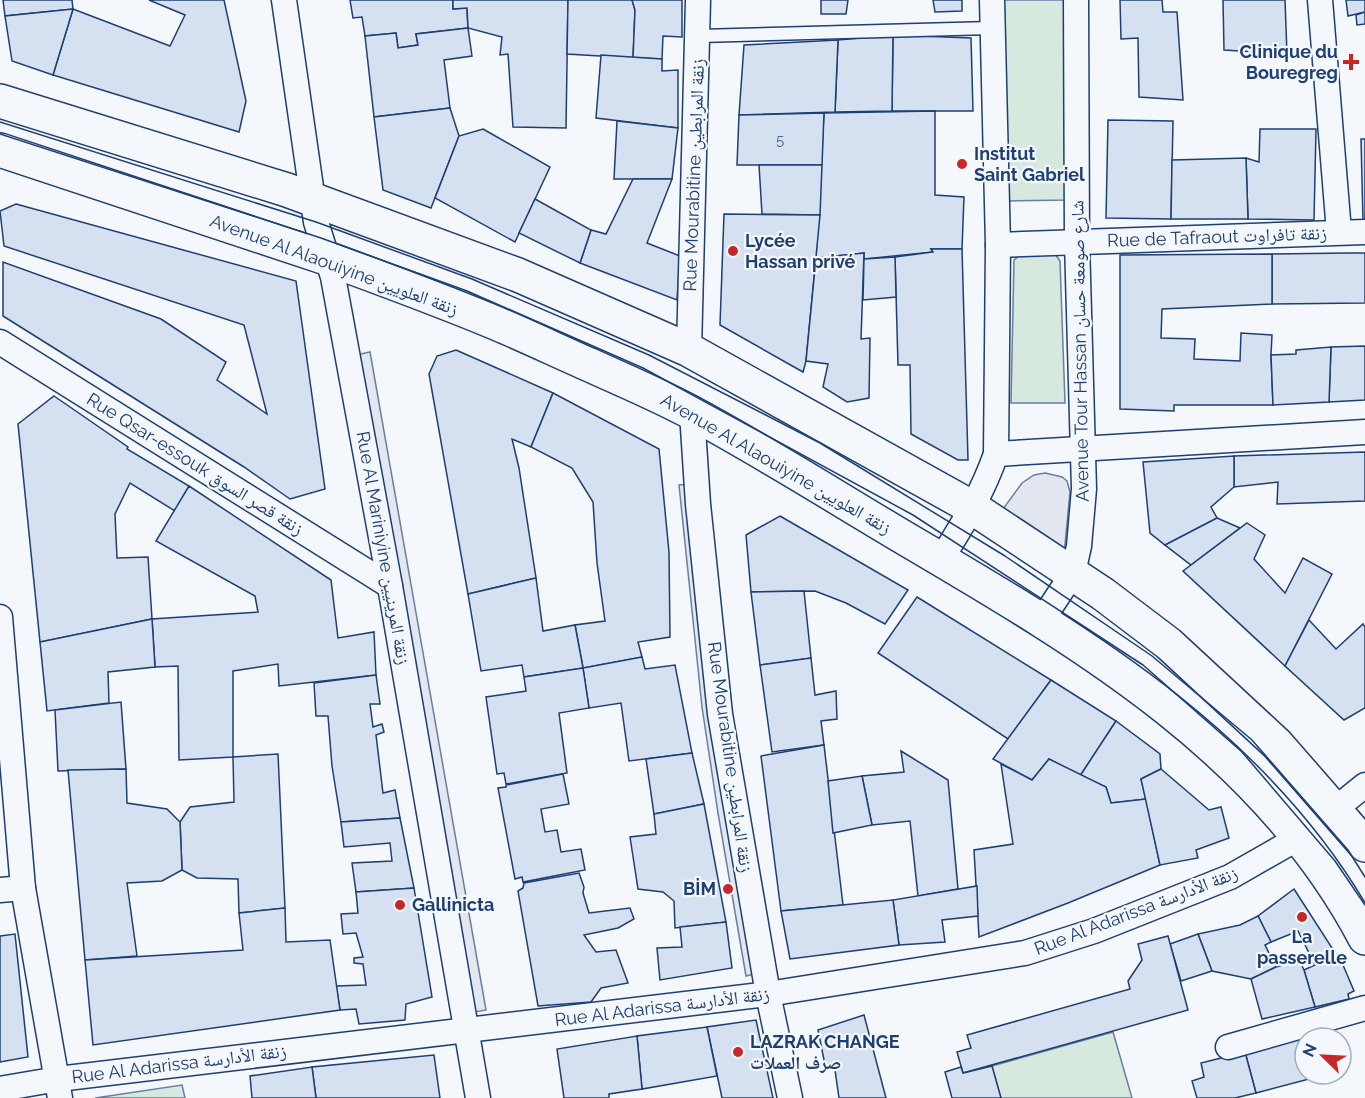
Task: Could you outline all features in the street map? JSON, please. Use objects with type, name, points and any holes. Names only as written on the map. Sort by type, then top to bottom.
[{"type":"main road","points":[[0,101],[313,199],[518,275],[689,350],[973,508],[1073,573],[1177,651],[1277,744],[1365,845]]},
{"type":"main road","name":"Avenue Al Alaouiyine زنقة العلويين","points":[[0,150],[326,258],[498,324],[692,413],[942,558],[1042,620],[1177,715],[1226,759],[1300,837],[1344,901],[1365,938]]},
{"type":"street","name":"Rue Al Mariniyine زنقة المرينيين","points":[[284,0],[316,222],[333,277],[390,586],[478,1098]]},
{"type":"street","name":"Rue Mourabitine زنقة المرابطين","points":[[689,350],[699,0]]},
{"type":"street","points":[[942,558],[984,487],[996,454],[998,245],[992,0]]},
{"type":"street","name":"Avenue Tour Hassan شارع صومعة حسان","points":[[1042,620],[1073,573],[1079,546],[1084,489],[1077,242],[1076,0]]},
{"type":"street","points":[[1320,0],[1339,232]]},
{"type":"street","name":"Rue de Tafraout زنقة تافراوت","points":[[998,245],[1365,232]]},
{"type":"street","name":"Rue Qsar-essouk زنقة قصر السوق","points":[[0,342],[390,586]]},
{"type":"street","name":"Rue Mourabitine زنقة المرابطين","points":[[692,413],[698,504],[720,714],[768,994],[790,1098]]},
{"type":"street","points":[[996,454],[1365,432]]},
{"type":"street","points":[[0,617],[11,889],[59,1088]]},
{"type":"street","points":[[1334,810],[1365,785]]},
{"type":"street","name":"Rue Al Adarissa زنقة الأدارسة","points":[[0,1089],[59,1088],[466,1030],[768,994],[1025,953],[1094,931],[1230,877],[1300,837]]},
{"type":"street","points":[[1228,1047],[1365,1008]]},
{"type":"lane","points":[[699,36],[991,28]]},
{"type":"shaded area","points":[[1004,0],[1065,0],[1068,200],[1007,201]]},
{"type":"shaded area","points":[[1055,254],[1060,261],[1065,403],[1011,403],[1014,260],[1020,255]]},
{"type":"shaded area","points":[[370,352],[486,1010],[475,1012],[356,355]]},
{"type":"shaded area","points":[[1045,473],[1062,477],[1067,481],[1070,492],[1064,555],[1003,509],[1022,483],[1034,475]]},
{"type":"shaded area","points":[[690,484],[758,973],[746,976],[702,707],[679,485]]},
{"type":"shaded area","points":[[1113,1032],[1132,1098],[1001,1098],[992,1066]]},
{"type":"shaded area","points":[[182,1085],[185,1098],[95,1098]]},
{"type":"building","points":[[3,0],[72,0],[73,9],[5,16]]},
{"type":"building","points":[[149,0],[224,0],[246,101],[239,132],[53,75],[73,9],[170,46],[185,15]]},
{"type":"building","points":[[350,0],[453,0],[453,9],[467,8],[468,28],[416,34],[418,45],[398,48],[396,33],[365,36],[362,17],[353,18]]},
{"type":"building","points":[[453,0],[568,0],[566,128],[513,127],[508,54],[500,55],[502,37],[468,28],[467,8],[453,9]]},
{"type":"building","points":[[568,0],[632,0],[635,10],[633,58],[567,54]]},
{"type":"building","points":[[632,0],[682,0],[682,37],[663,36],[662,59],[633,58],[635,10]]},
{"type":"building","points":[[821,0],[848,0],[846,14],[821,14]]},
{"type":"building","points":[[933,0],[962,0],[962,11],[935,12]]},
{"type":"building","points":[[1120,0],[1162,0],[1163,12],[1177,12],[1183,100],[1139,97],[1138,38],[1121,39]]},
{"type":"building","points":[[1223,0],[1285,0],[1287,54],[1224,50]]},
{"type":"building","points":[[1346,0],[1365,0],[1365,12],[1348,16]]},
{"type":"building","points":[[73,9],[53,75],[12,61],[5,16]]},
{"type":"building","points":[[1365,12],[1365,24],[1357,25],[1356,15]]},
{"type":"building","points":[[468,28],[472,56],[444,60],[450,108],[374,117],[365,36],[396,33],[398,48],[418,45],[416,34]]},
{"type":"building","points":[[893,35],[971,38],[973,111],[892,111]]},
{"type":"building","points":[[893,35],[892,111],[835,112],[838,40]]},
{"type":"building","points":[[838,40],[835,112],[739,115],[744,45]]},
{"type":"building","points":[[601,55],[662,59],[662,71],[678,70],[678,128],[596,118]]},
{"type":"building","points":[[450,108],[459,136],[431,208],[383,190],[374,117]]},
{"type":"building","points":[[935,111],[935,195],[964,197],[962,249],[931,249],[933,252],[864,259],[864,253],[816,258],[824,113]]},
{"type":"building","points":[[824,113],[822,165],[737,165],[739,115]]},
{"type":"building","points":[[1108,120],[1173,121],[1171,219],[1106,218]]},
{"type":"building","points":[[617,121],[678,128],[672,179],[614,179]]},
{"type":"building","points":[[483,129],[550,167],[515,242],[435,198],[459,136]]},
{"type":"building","points":[[1260,129],[1316,129],[1314,220],[1248,219],[1246,158],[1259,162]]},
{"type":"building","points":[[1361,139],[1365,139],[1365,221],[1363,221]]},
{"type":"building","points":[[1246,158],[1248,219],[1171,219],[1172,160]]},
{"type":"building","points":[[759,165],[822,165],[820,215],[762,214]]},
{"type":"building","points":[[633,179],[672,179],[647,243],[680,256],[677,300],[580,263],[591,230],[606,234]]},
{"type":"building","points":[[535,199],[591,230],[580,263],[519,233]]},
{"type":"building","points":[[16,204],[296,281],[325,489],[290,499],[244,467],[3,316],[3,262],[161,319],[226,362],[217,380],[267,414],[244,325],[4,246],[0,211]]},
{"type":"building","points":[[724,214],[820,215],[803,372],[720,325]]},
{"type":"building","points":[[931,249],[962,249],[968,460],[958,460],[911,434],[910,365],[898,365],[895,257],[933,252]]},
{"type":"building","points":[[864,253],[861,339],[870,338],[869,398],[847,402],[823,387],[828,364],[806,361],[816,258]]},
{"type":"building","points":[[1365,253],[1365,303],[1272,304],[1272,254]]},
{"type":"building","points":[[1272,254],[1272,304],[1162,309],[1161,338],[1195,339],[1194,359],[1240,361],[1241,333],[1272,335],[1273,405],[1174,405],[1174,411],[1120,409],[1120,255]]},
{"type":"building","points":[[895,257],[896,297],[863,300],[864,259]]},
{"type":"building","points":[[1365,346],[1365,400],[1329,402],[1331,347]]},
{"type":"building","points":[[1331,347],[1329,402],[1273,405],[1271,355],[1296,354],[1296,350]]},
{"type":"building","points":[[456,350],[553,393],[531,447],[512,439],[519,468],[536,578],[468,594],[429,374],[437,356]]},
{"type":"building","points":[[553,393],[659,449],[669,552],[670,637],[638,642],[642,657],[583,668],[575,625],[605,621],[597,563],[593,502],[572,468],[531,447]]},
{"type":"building","points":[[54,396],[128,447],[127,449],[189,486],[175,511],[130,483],[115,514],[117,558],[148,557],[152,619],[40,642],[18,424]]},
{"type":"building","points":[[1365,452],[1365,501],[1277,504],[1278,482],[1234,487],[1234,456]]},
{"type":"building","points":[[1234,456],[1234,487],[1211,507],[1217,518],[1165,545],[1150,533],[1143,462]]},
{"type":"building","points":[[189,486],[331,580],[338,638],[374,632],[376,675],[279,686],[278,664],[233,671],[233,757],[179,760],[178,666],[155,667],[152,619],[258,612],[255,596],[156,541]]},
{"type":"building","points":[[780,516],[908,590],[885,624],[846,603],[815,591],[751,592],[746,535]]},
{"type":"building","points":[[1217,518],[1240,528],[1191,565],[1165,545]]},
{"type":"building","points":[[1247,523],[1265,535],[1254,559],[1285,593],[1303,558],[1332,574],[1285,666],[1183,571]]},
{"type":"building","points":[[536,578],[543,631],[575,625],[583,668],[524,677],[522,665],[481,671],[468,594]]},
{"type":"building","points":[[804,591],[811,658],[760,665],[751,592]]},
{"type":"building","points":[[917,597],[1051,680],[1008,739],[878,653]]},
{"type":"building","points":[[152,619],[155,667],[108,672],[109,703],[47,711],[40,642]]},
{"type":"building","points":[[1309,620],[1336,649],[1363,624],[1365,627],[1365,708],[1344,720],[1285,666]]},
{"type":"building","points":[[642,657],[645,669],[675,665],[692,753],[629,761],[621,703],[589,708],[583,668]]},
{"type":"building","points":[[811,658],[815,695],[836,691],[837,719],[821,721],[824,745],[772,752],[760,665]]},
{"type":"building","points":[[583,668],[589,708],[559,713],[567,773],[506,784],[504,773],[497,774],[486,697],[526,691],[524,677]]},
{"type":"building","points":[[376,675],[380,704],[370,704],[373,727],[382,724],[384,732],[376,735],[383,793],[395,790],[400,818],[341,822],[332,766],[328,716],[316,716],[314,683]]},
{"type":"building","points":[[1051,680],[1116,721],[1080,776],[1049,759],[1032,780],[993,759]]},
{"type":"building","points":[[121,702],[126,769],[58,771],[55,710]]},
{"type":"building","points":[[1116,721],[1160,754],[1161,769],[1141,779],[1146,799],[1111,803],[1106,787],[1080,776]]},
{"type":"building","points":[[824,745],[843,905],[781,911],[761,756]]},
{"type":"building","points":[[901,751],[948,780],[958,889],[918,896],[910,821],[872,825],[862,776],[904,772]]},
{"type":"building","points":[[692,753],[704,804],[654,814],[646,759]]},
{"type":"building","points":[[278,754],[285,908],[239,913],[238,879],[197,878],[182,870],[180,822],[190,807],[234,802],[233,757]]},
{"type":"building","points":[[1049,759],[1106,787],[1111,803],[1146,799],[1160,865],[979,937],[974,850],[1013,844],[1001,764],[1032,780]]},
{"type":"building","points":[[126,769],[127,803],[167,809],[180,822],[182,870],[162,881],[127,883],[137,956],[85,960],[68,770]]},
{"type":"building","points":[[1161,769],[1209,810],[1221,807],[1229,838],[1196,850],[1198,858],[1160,865],[1141,779]]},
{"type":"building","points":[[563,774],[569,804],[541,809],[545,832],[557,830],[561,852],[581,849],[585,870],[523,882],[522,877],[515,879],[498,788]]},
{"type":"building","points":[[862,776],[872,825],[833,833],[828,781]]},
{"type":"building","points":[[704,804],[726,922],[675,928],[674,901],[663,892],[638,889],[630,837],[656,834],[654,814]]},
{"type":"building","points":[[400,818],[414,888],[356,892],[352,863],[392,861],[390,843],[344,847],[341,822]]},
{"type":"building","points":[[579,873],[589,913],[630,908],[634,919],[618,928],[584,935],[596,952],[616,950],[628,983],[601,988],[591,1002],[538,1006],[518,891],[523,888],[524,883]]},
{"type":"building","points":[[977,886],[978,916],[942,920],[945,942],[899,945],[893,900]]},
{"type":"building","points":[[414,888],[432,997],[406,1004],[405,1020],[359,1024],[356,1009],[340,1010],[336,986],[366,985],[363,964],[354,963],[354,958],[363,957],[356,933],[343,934],[341,914],[358,913],[356,892]]},
{"type":"building","points":[[1294,889],[1343,965],[1354,991],[1348,994],[1349,999],[1315,1007],[1304,970],[1315,965],[1298,931],[1271,942],[1258,916]]},
{"type":"building","points":[[893,900],[899,945],[790,959],[781,911]]},
{"type":"building","points":[[285,908],[286,942],[330,940],[340,1010],[93,1045],[85,960],[243,950],[239,913]]},
{"type":"building","points":[[1258,916],[1271,942],[1265,945],[1276,967],[1251,979],[1212,971],[1198,934],[1240,925]]},
{"type":"building","points":[[726,922],[732,968],[660,980],[657,948],[682,947],[680,927]]},
{"type":"building","points":[[15,934],[28,1057],[0,1062],[0,936]]},
{"type":"building","points":[[1198,934],[1212,971],[1181,981],[1170,944]]},
{"type":"building","points":[[1168,936],[1188,1010],[963,1073],[957,1052],[971,1048],[967,1035],[1130,989],[1128,981],[1142,960],[1138,944]]},
{"type":"building","points":[[1299,960],[1315,1007],[1262,1019],[1251,979],[1276,967]]},
{"type":"building","points":[[864,1015],[886,1098],[839,1098],[834,1063],[825,1065],[818,1030]]},
{"type":"building","name":"LAZRAK CHANGE صرف العملات","points":[[756,1020],[773,1098],[722,1098],[707,1027]]},
{"type":"building","points":[[707,1027],[717,1076],[642,1089],[637,1036]]},
{"type":"building","points":[[637,1036],[642,1089],[609,1094],[609,1098],[564,1098],[557,1049]]},
{"type":"building","points":[[1293,1040],[1293,1083],[1256,1093],[1245,1052]]},
{"type":"building","points":[[1245,1052],[1256,1093],[1235,1098],[1197,1098],[1192,1081],[1204,1077],[1201,1063]]},
{"type":"building","points":[[434,1055],[440,1098],[316,1098],[312,1067]]},
{"type":"building","points":[[992,1066],[1001,1098],[952,1098],[945,1072],[961,1067],[963,1073]]},
{"type":"building","points":[[312,1067],[316,1098],[252,1098],[250,1076]]},
{"type":"tram line","points":[[0,122],[316,222],[472,279],[649,355],[820,443],[1005,556],[1152,656],[1252,740],[1348,850],[1365,877]]},
{"type":"tram line","points":[[0,134],[321,238],[467,291],[643,368],[913,515],[1143,665],[1242,752],[1335,861],[1365,905]]},
{"type":"place","name":"Clinique du Bouregreg","points":[[1351,62]]},
{"type":"place","name":"Institut Saint Gabriel","points":[[962,164]]},
{"type":"place","name":"Lycée Hassan privé","points":[[733,251]]},
{"type":"place","name":"BİM","points":[[728,889]]},
{"type":"place","name":"Gallinicta","points":[[400,905]]},
{"type":"place","name":"La passerelle","points":[[1302,917]]},
{"type":"place","name":"LAZRAK CHANGE صرف العملات","points":[[738,1052]]}]
